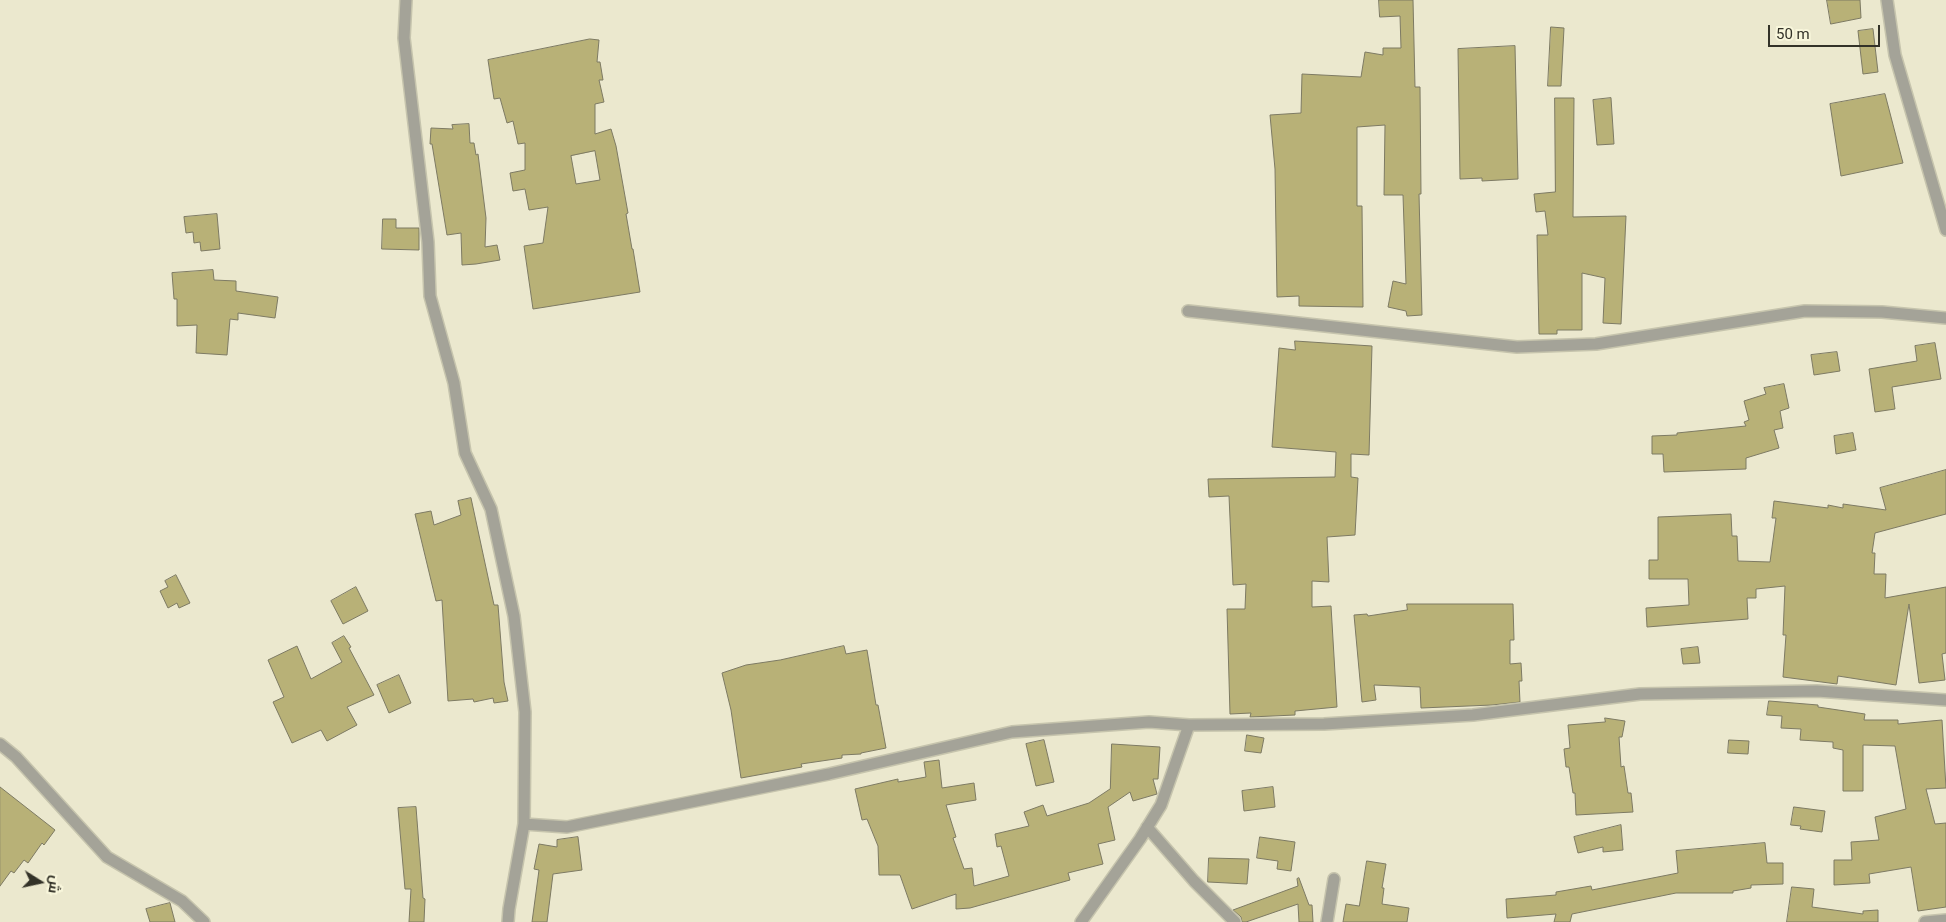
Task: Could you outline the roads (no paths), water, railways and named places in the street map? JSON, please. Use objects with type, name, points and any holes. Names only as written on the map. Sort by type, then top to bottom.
[{"type":"street","points":[[406,0],[404,38],[428,242],[430,296],[454,382],[465,452],[491,509],[514,616],[525,712],[524,824],[508,909],[508,922]]},
{"type":"street","points":[[1887,0],[1895,55],[1946,230]]},
{"type":"street","points":[[1188,311],[1517,347],[1596,344],[1805,311],[1882,312],[1946,318]]},
{"type":"street","points":[[524,824],[568,827],[829,774],[1012,732],[1149,722],[1189,725],[1324,724],[1474,715],[1640,694],[1817,691],[1946,700]]},
{"type":"street","points":[[1081,922],[1161,805],[1189,725]]},
{"type":"street","points":[[0,744],[16,757],[107,857],[182,901],[204,922]]},
{"type":"street","points":[[1147,827],[1194,881],[1236,922]]},
{"type":"street","points":[[1327,922],[1334,879]]},
{"type":"street","points":[[1925,922],[1946,920]]}]
